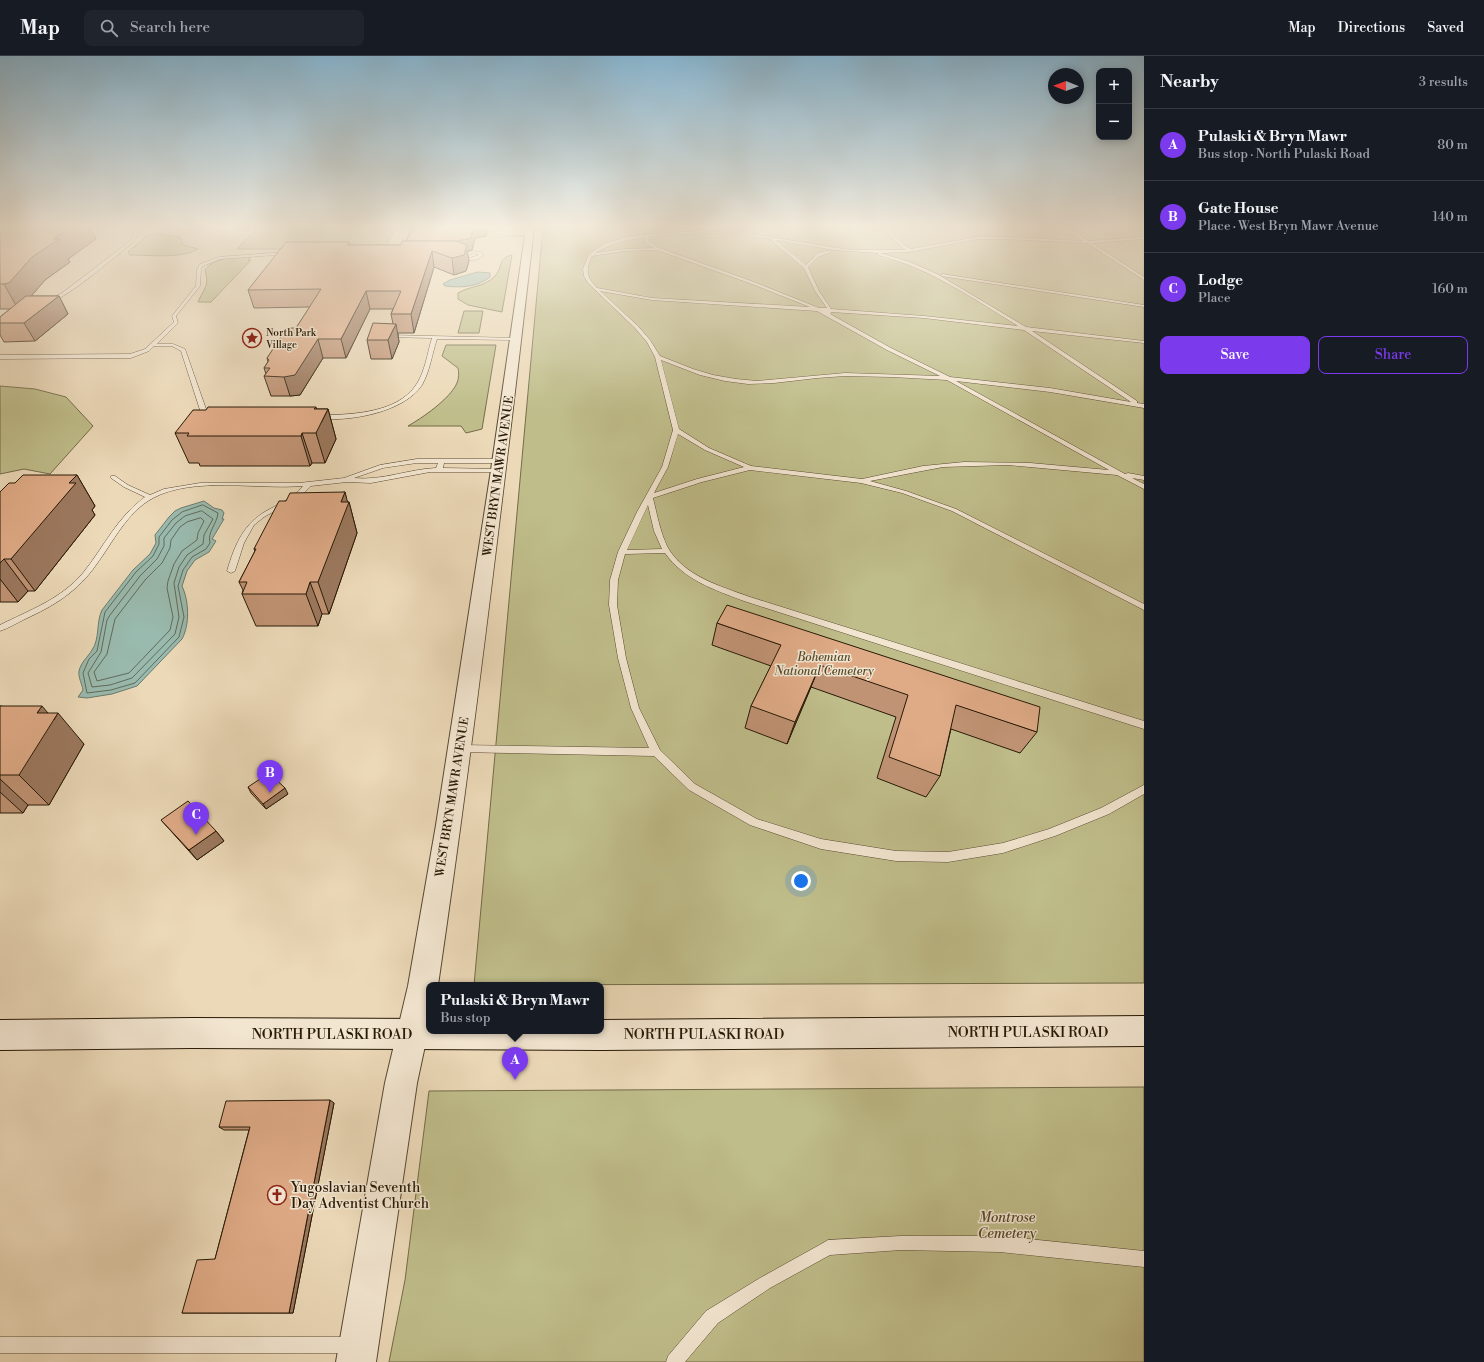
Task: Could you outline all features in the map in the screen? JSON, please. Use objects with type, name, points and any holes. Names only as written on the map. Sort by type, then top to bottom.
[{"type":"street","name":"WEST BRYN MAWR AVENUE","points":[[357,1354],[401,1083],[425,970],[460,749],[500,466],[523,289]]},
{"type":"street","name":"NORTH PULASKI ROAD","points":[[4,1038],[412,1034],[601,1035],[1144,1031]]},
{"type":"lane","points":[[42,304],[64,294],[71,289]]},
{"type":"lane","points":[[0,358],[124,357],[139,354],[154,345],[176,322],[174,316],[196,289]]},
{"type":"lane","points":[[596,289],[652,299],[818,309]]},
{"type":"lane","points":[[596,289],[644,335],[658,357],[676,430],[665,467],[640,512],[622,552],[614,580],[613,605],[619,643],[635,708],[656,752],[692,787],[754,822],[821,844],[896,856],[948,857],[1003,848],[1051,833],[1105,811],[1144,789]]},
{"type":"lane","points":[[768,289],[829,312],[1026,328],[1144,342]]},
{"type":"lane","points":[[817,289],[829,312],[889,349],[948,378],[1144,487]]},
{"type":"lane","points":[[960,289],[1026,328],[1143,406]]},
{"type":"lane","points":[[967,293],[969,289]]},
{"type":"lane","points":[[1030,289],[1144,306]]},
{"type":"lane","points":[[388,331],[386,336],[516,339]]},
{"type":"lane","points":[[312,417],[358,415],[394,405],[407,398],[418,388],[435,336]]},
{"type":"lane","points":[[154,345],[173,345],[183,350],[203,410],[216,416]]},
{"type":"lane","points":[[658,357],[680,367],[701,374],[742,381],[764,382],[858,374],[948,378],[1047,388],[1143,406]]},
{"type":"lane","points":[[676,430],[707,449],[750,468],[861,481],[904,492],[954,510],[1144,607]]},
{"type":"lane","points":[[346,479],[366,470],[395,462],[442,460],[500,466]]},
{"type":"lane","points":[[440,470],[442,460]]},
{"type":"lane","points":[[861,481],[904,471],[942,465],[977,464],[1071,467],[1120,473],[1144,478]]},
{"type":"lane","points":[[0,628],[52,602],[76,584],[124,520],[135,508],[150,497],[171,490],[208,485],[309,484],[346,479],[370,481],[388,479],[424,470],[500,466]]},
{"type":"lane","points":[[649,497],[694,482],[750,468]]},
{"type":"lane","points":[[113,477],[126,486],[150,497]]},
{"type":"lane","points":[[231,571],[236,553],[250,526],[257,519],[271,510],[298,496],[309,484]]},
{"type":"lane","points":[[649,497],[659,533],[666,551],[677,565],[712,586],[747,599],[1144,725]]},
{"type":"lane","points":[[622,552],[666,551]]},
{"type":"lane","points":[[460,749],[656,752]]},
{"type":"lane","points":[[674,1362],[712,1317],[765,1283],[828,1248],[901,1243],[1000,1244],[1144,1259]]},
{"type":"lane","points":[[0,1345],[357,1354]]},
{"type":"green space","points":[[205,289],[223,289],[211,302],[198,302]]},
{"type":"green space","points":[[468,289],[506,289],[502,312],[468,305],[458,299],[458,293]]},
{"type":"green space","name":"Bohemian National Cemetery","points":[[537,289],[1144,289],[1144,983],[604,985],[604,982],[474,982]]},
{"type":"green space","points":[[464,311],[483,311],[479,333],[458,333]]},
{"type":"green space","points":[[446,345],[496,345],[482,429],[466,433],[461,426],[408,426],[442,402],[457,383],[459,376],[458,368],[442,356]]},
{"type":"green space","points":[[0,386],[35,389],[66,397],[93,426],[50,474],[24,469],[0,474]]},
{"type":"green space","name":"Montrose Cemetery","points":[[1144,1087],[1144,1362],[389,1362],[405,1280],[429,1091]]},
{"type":"water","points":[[204,501],[214,508],[222,510],[224,513],[222,519],[224,519],[212,539],[216,541],[209,552],[195,560],[187,571],[182,586],[188,612],[185,633],[182,639],[137,686],[112,694],[87,698],[78,697],[83,690],[79,671],[81,665],[90,653],[96,641],[102,610],[133,570],[150,554],[156,543],[155,535],[169,517],[181,508]]},
{"type":"building","points":[[249,289],[419,289],[411,314],[391,314],[401,291],[366,291],[341,339],[318,339],[295,375],[284,377],[264,376],[270,368],[264,368],[269,360],[267,358],[287,328],[296,328],[321,289],[248,290]]},
{"type":"building","points":[[26,296],[59,296],[24,323],[0,323],[0,317]]},
{"type":"building","points":[[373,323],[396,324],[388,340],[367,340]]},
{"type":"building","points":[[208,407],[316,407],[314,409],[328,409],[316,433],[302,433],[301,436],[187,436],[189,433],[175,433],[193,410],[206,410]]},
{"type":"building","points":[[23,475],[77,475],[69,483],[76,483],[11,559],[4,559],[0,563],[0,492],[9,483],[15,483]]},
{"type":"building","points":[[345,492],[341,502],[349,502],[318,582],[310,582],[306,594],[242,594],[247,582],[239,582],[279,501],[286,501],[290,493]]},
{"type":"building","points":[[727,605],[1040,707],[1037,732],[956,705],[940,776],[889,757],[908,695],[820,665],[795,722],[751,706],[781,645],[717,623]]},
{"type":"building","points":[[0,706],[42,706],[37,713],[58,713],[19,775],[0,775]]},
{"type":"building","points":[[269,773],[285,788],[263,804],[248,787]]},
{"type":"building","points":[[188,801],[216,831],[189,850],[161,820]]},
{"type":"building","name":"Yugoslavian Seventh Day Adventist Church","points":[[330,1100],[289,1313],[182,1313],[197,1260],[215,1259],[250,1127],[219,1127],[226,1101]]},
{"type":"place","name":"North Park Village","points":[[252,338]]},
{"type":"place","name":"Gate House","points":[[270,793]]},
{"type":"place","name":"Lodge","points":[[196,835]]},
{"type":"place","name":"Pulaski & Bryn Mawr","points":[[515,1080]]},
{"type":"place","name":"Yugoslavian Seventh Day Adventist Church","points":[[277,1195]]}]
